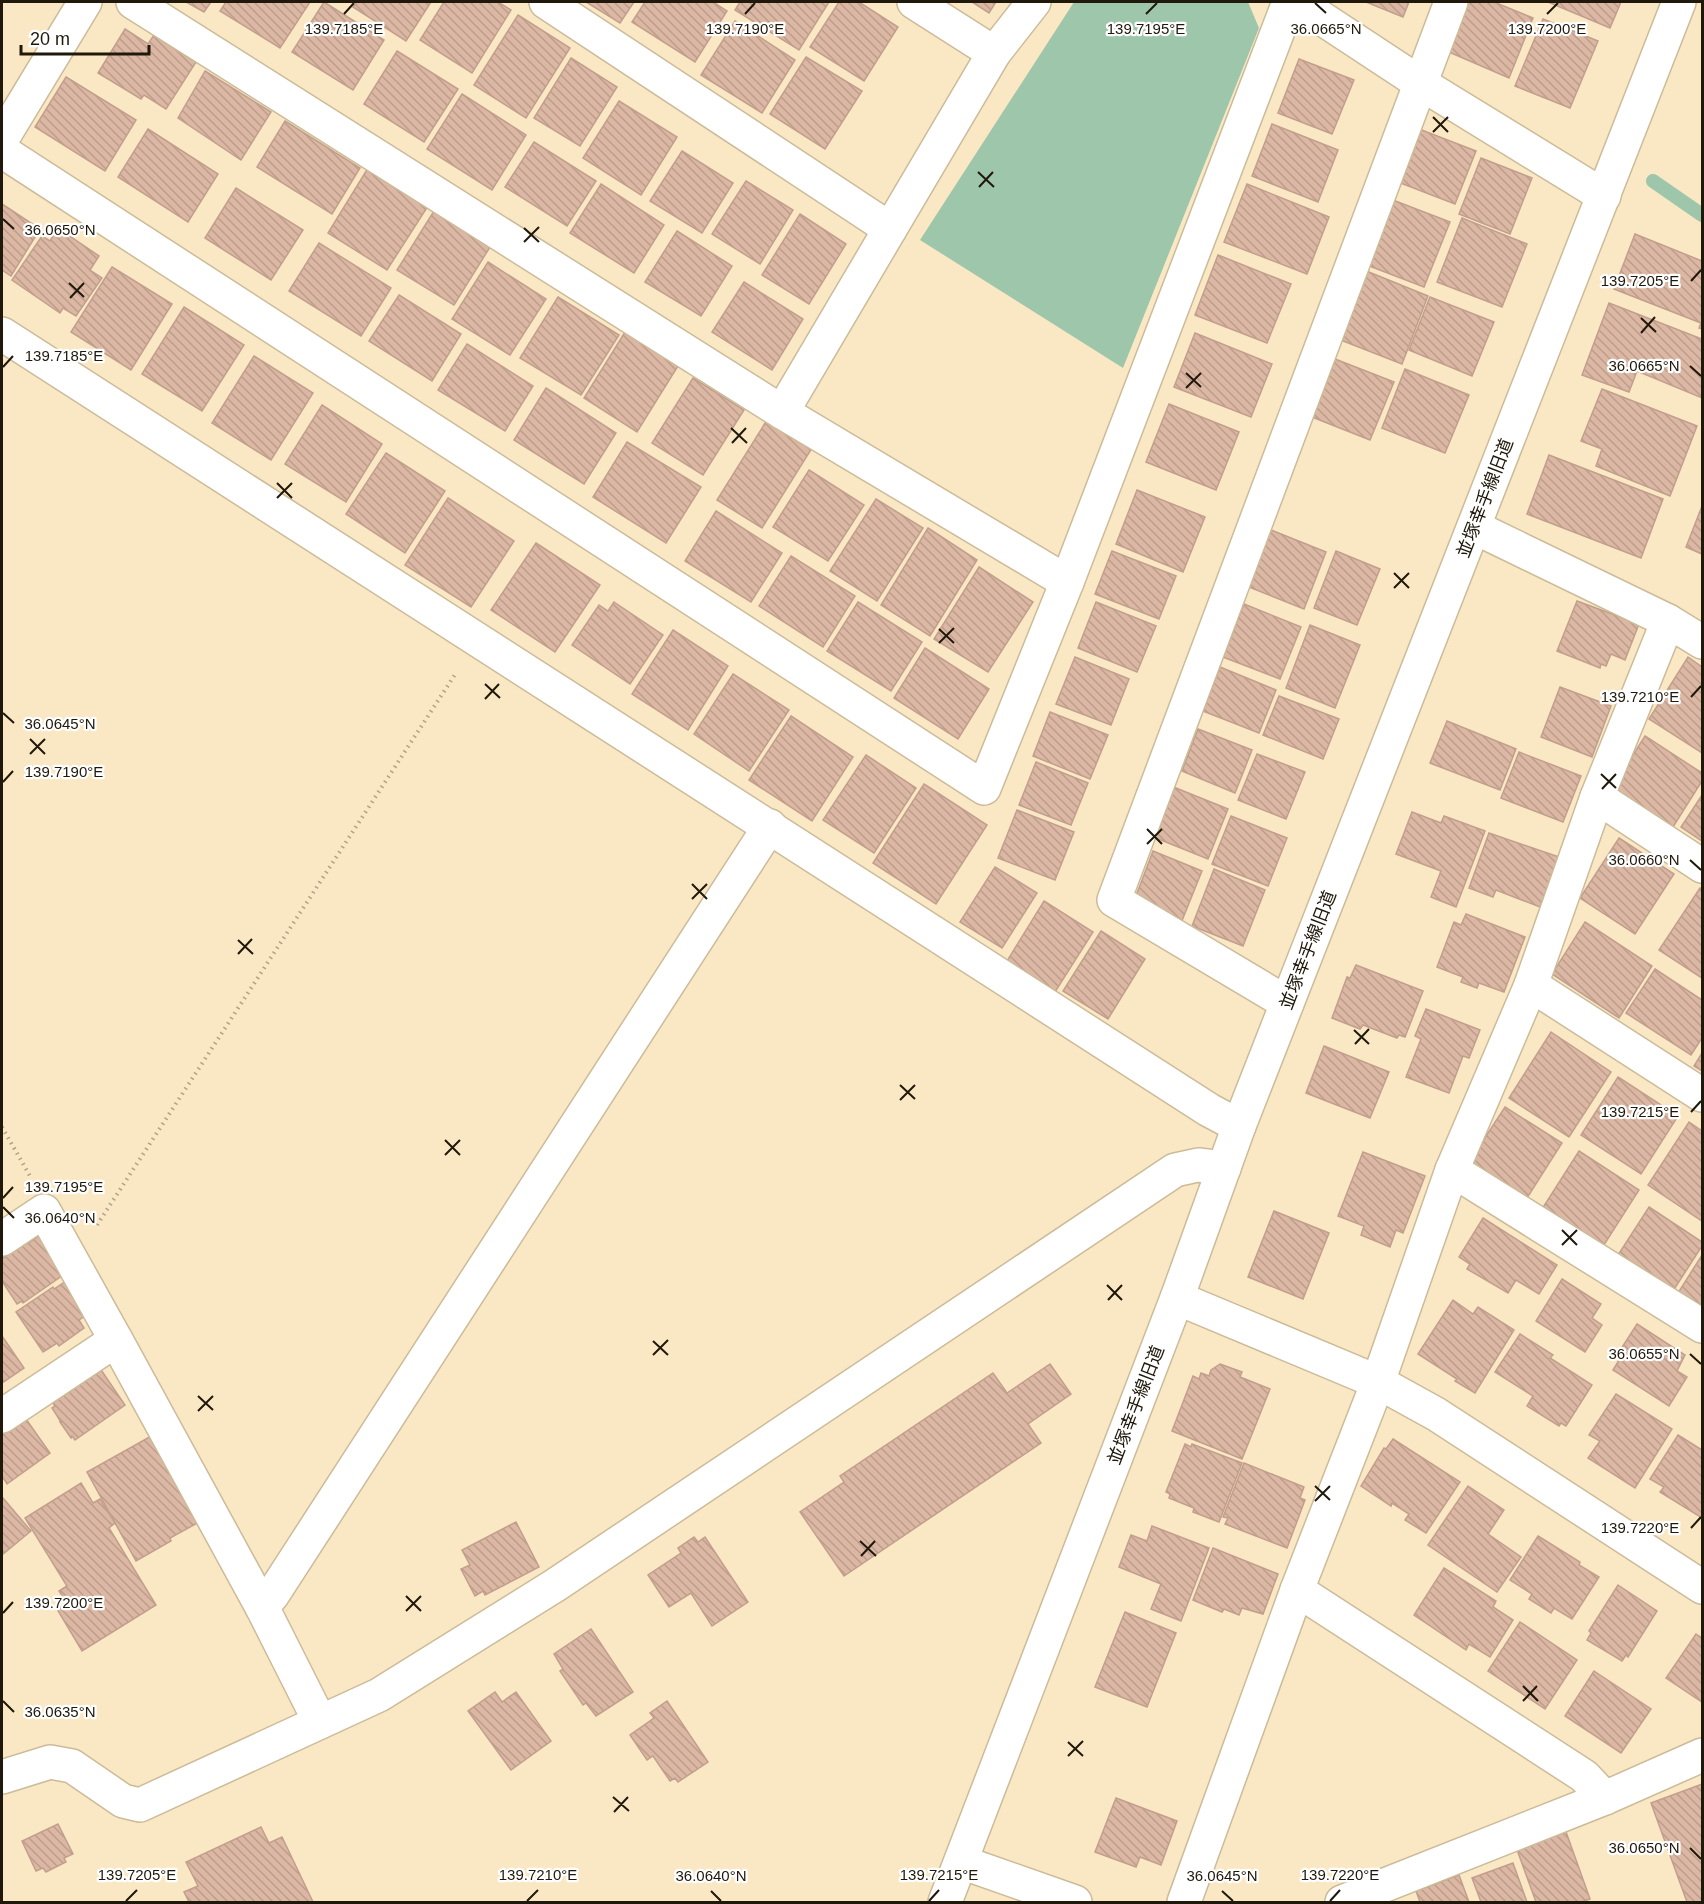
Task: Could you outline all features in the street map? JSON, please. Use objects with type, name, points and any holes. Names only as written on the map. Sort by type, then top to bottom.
[{"type":"street","points":[[2,139],[85,2]]},
{"type":"street","points":[[133,2],[782,412],[1067,582]]},
{"type":"street","points":[[546,2],[890,229]]},
{"type":"street","points":[[914,2],[994,53]]},
{"type":"street","points":[[782,412],[994,53],[1034,2]]},
{"type":"street","points":[[2,151],[984,788],[1067,582],[1289,2]]},
{"type":"street","points":[[1297,2],[1420,83],[1604,196]]},
{"type":"street","points":[[1287,1003],[1114,900],[1451,2]]},
{"type":"street","name":"並塚幸手線旧道","points":[[945,1902],[1178,1298],[1239,1126],[1679,2]]},
{"type":"street","points":[[2,334],[1209,1110],[1239,1126]]},
{"type":"street","points":[[1474,527],[1668,621],[1702,642]]},
{"type":"street","points":[[1184,1902],[1297,1590],[1378,1382],[1452,1170],[1531,985],[1597,797],[1668,621]]},
{"type":"street","points":[[1597,797],[1702,866]]},
{"type":"street","points":[[261,1607],[279,1584],[770,826]]},
{"type":"street","points":[[1531,985],[1702,1095]]},
{"type":"street","points":[[2,1777],[50,1762],[72,1766],[123,1801],[140,1805],[378,1695],[554,1586],[767,1441],[1117,1211],[1175,1170],[1198,1165],[1224,1168]]},
{"type":"street","points":[[1452,1170],[1702,1326]]},
{"type":"street","points":[[2,1239],[44,1210],[261,1607],[320,1722]]},
{"type":"street","points":[[1178,1298],[1378,1382],[1436,1414],[1701,1583]]},
{"type":"street","points":[[2,1416],[116,1340]]},
{"type":"street","points":[[1297,1590],[1584,1776],[1605,1798]]},
{"type":"street","points":[[1342,1902],[1605,1798],[1702,1755]]},
{"type":"street","points":[[961,1862],[1075,1902]]},
{"type":"path","points":[[71,1258],[84,1245],[478,639]]},
{"type":"path","points":[[2,1127],[33,1181],[44,1210]]},
{"type":"shaded area","points":[[1074,2],[1248,2],[1259,28],[1123,368],[920,240]]},
{"type":"building","points":[[186,2],[211,2],[204,12]]},
{"type":"building","points":[[226,2],[310,2],[280,48],[220,11]]},
{"type":"building","points":[[324,2],[384,40],[353,90],[292,52]]},
{"type":"building","points":[[357,2],[431,2],[406,41],[353,7]]},
{"type":"building","points":[[444,2],[498,2],[511,10],[472,73],[420,40]]},
{"type":"building","points":[[586,2],[634,2],[620,23]]},
{"type":"building","points":[[645,2],[713,2],[727,11],[695,62],[632,22]]},
{"type":"building","points":[[740,2],[829,2],[799,50],[735,10]]},
{"type":"building","points":[[839,2],[859,2],[898,27],[864,81],[810,47]]},
{"type":"building","points":[[972,2],[996,2],[989,13]]},
{"type":"building","points":[[1366,2],[1409,2],[1403,17]]},
{"type":"building","points":[[1469,2],[1494,2],[1533,18],[1509,78],[1449,52]]},
{"type":"building","points":[[1548,2],[1621,2],[1610,28]]},
{"type":"building","points":[[518,15],[570,48],[526,118],[474,85]]},
{"type":"building","points":[[1543,19],[1598,41],[1570,108],[1515,86]]},
{"type":"building","points":[[735,21],[795,60],[762,113],[701,75]]},
{"type":"building","points":[[125,29],[148,44],[154,35],[196,62],[166,109],[144,95],[141,99],[98,73]]},
{"type":"building","points":[[397,51],[458,89],[424,142],[364,104]]},
{"type":"building","points":[[806,57],[862,91],[825,149],[770,114]]},
{"type":"building","points":[[571,58],[617,87],[580,146],[534,118]]},
{"type":"building","points":[[1299,59],[1354,80],[1332,134],[1278,113]]},
{"type":"building","points":[[205,71],[271,112],[241,160],[178,118]]},
{"type":"building","points":[[66,77],[136,120],[105,171],[35,127]]},
{"type":"building","points":[[462,94],[526,135],[492,190],[427,149]]},
{"type":"building","points":[[619,101],[677,137],[641,195],[583,158]]},
{"type":"building","points":[[285,121],[360,168],[332,214],[257,167]]},
{"type":"building","points":[[1272,124],[1338,150],[1318,202],[1252,176]]},
{"type":"building","points":[[148,129],[218,174],[188,222],[118,177]]},
{"type":"building","points":[[1419,129],[1476,151],[1455,204],[1398,182]]},
{"type":"building","points":[[534,142],[596,181],[567,226],[505,187]]},
{"type":"building","points":[[682,151],[733,183],[702,233],[650,201]]},
{"type":"building","points":[[1481,158],[1532,178],[1510,234],[1459,214]]},
{"type":"building","points":[[368,168],[428,206],[387,270],[328,233]]},
{"type":"building","points":[[746,181],[793,210],[760,264],[712,234]]},
{"type":"building","points":[[601,184],[664,225],[634,273],[570,233]]},
{"type":"building","points":[[1247,184],[1329,217],[1307,274],[1224,242]]},
{"type":"building","points":[[236,188],[303,230],[271,280],[205,238]]},
{"type":"building","points":[[1385,197],[1450,222],[1424,287],[1359,262]]},
{"type":"building","points":[[2,204],[40,229],[11,276],[2,270]]},
{"type":"building","points":[[434,211],[490,247],[454,305],[397,270]]},
{"type":"building","points":[[800,214],[846,244],[809,304],[762,275]]},
{"type":"building","points":[[1462,218],[1527,244],[1502,307],[1437,282]]},
{"type":"building","points":[[58,228],[99,256],[90,270],[102,278],[76,316],[63,308],[60,313],[12,280],[42,236],[50,241]]},
{"type":"building","points":[[677,231],[732,266],[701,316],[645,282]]},
{"type":"building","points":[[1635,234],[1702,261],[1702,329],[1699,328],[1701,323],[1614,289]]},
{"type":"building","points":[[319,243],[391,288],[361,336],[289,291]]},
{"type":"building","points":[[1218,255],[1291,284],[1267,343],[1195,315]]},
{"type":"building","points":[[488,262],[546,299],[510,355],[452,319]]},
{"type":"building","points":[[112,267],[172,304],[131,370],[71,332]]},
{"type":"building","points":[[1359,268],[1428,296],[1402,364],[1333,337]]},
{"type":"building","points":[[744,282],[803,319],[772,370],[712,332]]},
{"type":"building","points":[[399,295],[461,334],[432,381],[369,341]]},
{"type":"building","points":[[558,297],[619,335],[581,395],[520,358]]},
{"type":"building","points":[[1430,297],[1494,322],[1472,376],[1409,350]]},
{"type":"building","points":[[1609,303],[1702,339],[1702,398],[1637,371],[1629,392],[1582,375]]},
{"type":"building","points":[[184,307],[244,345],[202,411],[142,374]]},
{"type":"building","points":[[625,332],[678,366],[637,432],[584,398]]},
{"type":"building","points":[[1195,333],[1272,364],[1251,417],[1174,387]]},
{"type":"building","points":[[467,344],[533,386],[505,431],[438,390]]},
{"type":"building","points":[[254,356],[313,393],[271,460],[212,423]]},
{"type":"building","points":[[1335,359],[1394,382],[1370,440],[1312,417]]},
{"type":"building","points":[[1405,369],[1469,395],[1445,453],[1382,428]]},
{"type":"building","points":[[693,378],[744,410],[703,475],[652,443]]},
{"type":"building","points":[[546,388],[616,433],[584,484],[514,440]]},
{"type":"building","points":[[1602,389],[1697,426],[1670,496],[1596,466],[1602,449],[1581,441]]},
{"type":"building","points":[[1169,404],[1239,432],[1216,490],[1146,462]]},
{"type":"building","points":[[322,405],[382,444],[346,502],[285,464]]},
{"type":"building","points":[[767,420],[812,448],[762,528],[717,500]]},
{"type":"building","points":[[627,442],[701,487],[666,543],[593,497]]},
{"type":"building","points":[[386,453],[445,491],[405,553],[346,514]]},
{"type":"building","points":[[1549,455],[1663,499],[1641,558],[1527,514]]},
{"type":"building","points":[[809,470],[864,505],[828,561],[773,527]]},
{"type":"building","points":[[1137,490],[1205,517],[1183,572],[1116,544]]},
{"type":"building","points":[[448,498],[514,541],[471,607],[405,565]]},
{"type":"building","points":[[876,499],[923,528],[877,601],[830,571]]},
{"type":"building","points":[[1702,506],[1702,554],[1686,547]]},
{"type":"building","points":[[716,511],[782,553],[751,602],[685,561]]},
{"type":"building","points":[[928,528],[977,560],[930,636],[881,605]]},
{"type":"building","points":[[1266,528],[1326,552],[1304,609],[1244,585]]},
{"type":"building","points":[[536,543],[600,585],[555,652],[491,610]]},
{"type":"building","points":[[1112,551],[1176,576],[1159,619],[1095,594]]},
{"type":"building","points":[[1336,551],[1380,569],[1357,625],[1314,608]]},
{"type":"building","points":[[791,556],[855,596],[823,647],[759,606]]},
{"type":"building","points":[[979,567],[1033,602],[988,672],[934,639]]},
{"type":"building","points":[[1577,601],[1639,624],[1625,660],[1611,654],[1606,666],[1601,664],[1600,668],[1557,651]]},
{"type":"building","points":[[614,602],[663,635],[630,684],[572,645],[599,605],[608,611]]},
{"type":"building","points":[[858,602],[922,642],[891,691],[827,651]]},
{"type":"building","points":[[1096,602],[1156,626],[1137,672],[1078,648]]},
{"type":"building","points":[[1244,604],[1301,627],[1280,679],[1223,657]]},
{"type":"building","points":[[1310,625],[1360,645],[1335,708],[1286,688]]},
{"type":"building","points":[[673,630],[728,666],[688,730],[632,694]]},
{"type":"building","points":[[925,648],[989,689],[958,739],[894,698]]},
{"type":"building","points":[[1075,657],[1129,679],[1111,725],[1056,704]]},
{"type":"building","points":[[1688,657],[1702,667],[1702,753],[1649,719]]},
{"type":"building","points":[[1220,667],[1276,690],[1259,733],[1203,711]]},
{"type":"building","points":[[733,674],[789,710],[749,771],[694,734]]},
{"type":"building","points":[[1560,687],[1611,706],[1592,757],[1541,737]]},
{"type":"building","points":[[1279,696],[1339,719],[1323,759],[1263,735]]},
{"type":"building","points":[[1050,712],[1108,735],[1090,779],[1033,756]]},
{"type":"building","points":[[791,716],[853,757],[812,821],[749,780]]},
{"type":"building","points":[[1447,721],[1516,749],[1500,790],[1430,763]]},
{"type":"building","points":[[1198,729],[1252,750],[1235,793],[1182,771]]},
{"type":"building","points":[[1645,736],[1702,773],[1702,781],[1673,827],[1612,788]]},
{"type":"building","points":[[1519,752],[1581,776],[1563,822],[1501,798]]},
{"type":"building","points":[[1257,754],[1305,772],[1286,819],[1238,800]]},
{"type":"building","points":[[866,755],[916,788],[874,853],[823,820]]},
{"type":"building","points":[[1036,762],[1088,783],[1071,825],[1019,805]]},
{"type":"building","points":[[924,784],[987,825],[936,904],[873,863]]},
{"type":"building","points":[[1171,786],[1228,809],[1208,859],[1151,836]]},
{"type":"building","points":[[1702,795],[1702,841],[1681,827]]},
{"type":"building","points":[[1017,810],[1074,832],[1055,880],[998,858]]},
{"type":"building","points":[[1412,812],[1441,823],[1444,816],[1485,831],[1456,907],[1431,897],[1441,871],[1396,854]]},
{"type":"building","points":[[1231,816],[1287,838],[1268,886],[1212,864]]},
{"type":"building","points":[[1489,833],[1559,857],[1540,907],[1496,890],[1493,897],[1469,888]]},
{"type":"building","points":[[1619,838],[1674,874],[1635,934],[1580,898]]},
{"type":"building","points":[[1153,851],[1202,871],[1181,923],[1133,904]]},
{"type":"building","points":[[995,867],[1037,893],[1002,948],[960,922]]},
{"type":"building","points":[[1214,869],[1265,890],[1243,946],[1192,926]]},
{"type":"building","points":[[1700,888],[1702,889],[1702,978],[1659,950]]},
{"type":"building","points":[[1044,901],[1093,932],[1055,992],[1007,961]]},
{"type":"building","points":[[1466,914],[1525,937],[1504,992],[1479,983],[1477,988],[1461,982],[1463,977],[1437,967],[1454,922],[1461,925]]},
{"type":"building","points":[[1585,922],[1652,966],[1619,1018],[1552,974]]},
{"type":"building","points":[[1101,931],[1145,959],[1108,1019],[1063,991]]},
{"type":"building","points":[[1356,965],[1423,991],[1405,1037],[1399,1035],[1397,1038],[1363,1025],[1360,1029],[1332,1018],[1347,977],[1350,978]]},
{"type":"building","points":[[1655,969],[1702,1000],[1702,1038],[1691,1055],[1626,1013]]},
{"type":"building","points":[[1426,1009],[1480,1030],[1469,1058],[1463,1056],[1449,1093],[1406,1077],[1421,1039],[1415,1036]]},
{"type":"building","points":[[1551,1032],[1611,1072],[1569,1137],[1509,1098]]},
{"type":"building","points":[[1324,1046],[1389,1072],[1370,1118],[1306,1093]]},
{"type":"building","points":[[1702,1053],[1702,1071],[1694,1066]]},
{"type":"building","points":[[1618,1077],[1678,1116],[1641,1174],[1581,1135]]},
{"type":"building","points":[[1505,1107],[1562,1143],[1527,1198],[1469,1162]]},
{"type":"building","points":[[1689,1122],[1702,1131],[1702,1221],[1648,1185]]},
{"type":"building","points":[[1579,1151],[1639,1190],[1602,1248],[1542,1209]]},
{"type":"building","points":[[1363,1152],[1425,1176],[1403,1233],[1396,1230],[1390,1247],[1361,1235],[1364,1226],[1338,1216]]},
{"type":"building","points":[[1649,1207],[1702,1242],[1702,1246],[1673,1291],[1618,1255]]},
{"type":"building","points":[[1274,1211],[1329,1233],[1303,1299],[1248,1277]]},
{"type":"building","points":[[1483,1218],[1557,1265],[1539,1294],[1516,1280],[1508,1293],[1467,1269],[1470,1264],[1459,1257]]},
{"type":"building","points":[[40,1235],[66,1273],[23,1303],[22,1301],[17,1304],[2,1281],[2,1259],[5,1257],[2,1253],[26,1236],[30,1242]]},
{"type":"building","points":[[1702,1255],[1702,1308],[1678,1293]]},
{"type":"building","points":[[1562,1279],[1601,1304],[1592,1318],[1602,1325],[1585,1352],[1536,1321]]},
{"type":"building","points":[[66,1281],[88,1314],[79,1320],[84,1328],[59,1346],[57,1343],[43,1352],[16,1312]]},
{"type":"building","points":[[1453,1300],[1473,1314],[1478,1307],[1514,1330],[1475,1393],[1418,1354]]},
{"type":"building","points":[[1637,1324],[1685,1355],[1677,1371],[1687,1377],[1669,1406],[1613,1370],[1624,1352],[1621,1349]]},
{"type":"building","points":[[1520,1334],[1553,1355],[1550,1358],[1592,1385],[1566,1426],[1561,1423],[1559,1426],[1527,1406],[1533,1396],[1495,1372]]},
{"type":"building","points":[[2,1336],[24,1368],[2,1383]]},
{"type":"building","points":[[97,1364],[125,1405],[75,1440],[60,1422],[52,1408],[55,1406],[49,1397]]},
{"type":"building","points":[[1050,1364],[1071,1394],[1028,1424],[1041,1443],[844,1576],[800,1512],[844,1482],[840,1476],[993,1373],[1007,1393]]},
{"type":"building","points":[[1220,1364],[1242,1372],[1240,1377],[1270,1389],[1242,1459],[1172,1431],[1193,1376],[1199,1379],[1201,1373],[1209,1376],[1211,1370]]},
{"type":"building","points":[[1616,1394],[1672,1429],[1635,1488],[1588,1458],[1600,1441],[1589,1435]]},
{"type":"building","points":[[21,1412],[50,1453],[7,1484],[2,1476],[2,1426]]},
{"type":"building","points":[[153,1435],[201,1521],[136,1561],[87,1472]]},
{"type":"building","points":[[1678,1435],[1702,1450],[1702,1518],[1660,1492],[1664,1487],[1650,1479]]},
{"type":"building","points":[[1393,1439],[1460,1482],[1426,1533],[1405,1520],[1409,1514],[1392,1503],[1391,1506],[1361,1486],[1384,1448],[1386,1449]]},
{"type":"building","points":[[1185,1444],[1191,1447],[1192,1444],[1242,1463],[1219,1522],[1193,1512],[1194,1508],[1169,1498],[1170,1494],[1166,1492]]},
{"type":"building","points":[[1244,1463],[1304,1487],[1300,1498],[1305,1500],[1287,1548],[1225,1524],[1228,1518],[1223,1517]]},
{"type":"building","points":[[81,1483],[93,1503],[100,1499],[115,1523],[109,1528],[156,1605],[82,1651],[57,1609],[67,1603],[59,1591],[67,1586],[25,1518]]},
{"type":"building","points":[[1468,1486],[1504,1510],[1488,1534],[1521,1557],[1497,1592],[1428,1545]]},
{"type":"building","points":[[2,1499],[31,1531],[2,1555]]},
{"type":"building","points":[[516,1522],[539,1567],[485,1595],[483,1591],[475,1596],[461,1569],[470,1565],[462,1550]]},
{"type":"building","points":[[1152,1526],[1209,1548],[1181,1621],[1151,1609],[1161,1584],[1119,1567],[1131,1535],[1147,1541]]},
{"type":"building","points":[[1538,1536],[1580,1562],[1579,1565],[1599,1577],[1572,1619],[1554,1608],[1551,1613],[1529,1599],[1532,1594],[1510,1580]]},
{"type":"building","points":[[694,1537],[698,1542],[705,1537],[748,1602],[712,1626],[691,1593],[669,1607],[648,1575],[681,1553],[678,1548]]},
{"type":"building","points":[[1213,1548],[1278,1574],[1263,1614],[1242,1608],[1239,1615],[1224,1609],[1222,1612],[1193,1600]]},
{"type":"building","points":[[1444,1568],[1496,1601],[1493,1607],[1513,1620],[1490,1657],[1469,1644],[1466,1650],[1414,1615]]},
{"type":"building","points":[[1618,1585],[1657,1611],[1628,1657],[1626,1655],[1622,1661],[1587,1640],[1591,1633],[1589,1631]]},
{"type":"building","points":[[1125,1612],[1176,1633],[1147,1707],[1095,1687]]},
{"type":"building","points":[[1520,1622],[1577,1660],[1545,1709],[1488,1671]]},
{"type":"building","points":[[591,1629],[633,1692],[596,1716],[586,1703],[583,1705],[560,1671],[563,1669],[554,1654]]},
{"type":"building","points":[[1696,1634],[1702,1638],[1702,1702],[1666,1678]]},
{"type":"building","points":[[1594,1671],[1651,1709],[1621,1753],[1565,1716]]},
{"type":"building","points":[[495,1692],[502,1702],[516,1692],[551,1741],[511,1770],[468,1711]]},
{"type":"building","points":[[667,1701],[708,1762],[678,1782],[675,1778],[670,1781],[653,1756],[647,1760],[630,1735],[654,1718],[650,1713]]},
{"type":"building","points":[[1702,1784],[1702,1902],[1687,1902],[1651,1803]]},
{"type":"building","points":[[1116,1798],[1177,1821],[1161,1865],[1140,1857],[1136,1867],[1095,1852]]},
{"type":"building","points":[[58,1824],[73,1854],[64,1858],[66,1862],[46,1872],[43,1868],[36,1871],[22,1841]]},
{"type":"building","points":[[261,1827],[269,1843],[282,1837],[313,1902],[189,1902],[184,1892],[198,1886],[186,1862]]},
{"type":"building","points":[[1565,1829],[1590,1899],[1581,1902],[1536,1902],[1516,1847]]},
{"type":"building","points":[[1513,1863],[1527,1902],[1481,1902],[1472,1878]]},
{"type":"building","points":[[1459,1875],[1469,1902],[1420,1902],[1416,1891]]},
{"type":"waterway","points":[[1653,181],[1702,215]]}]
